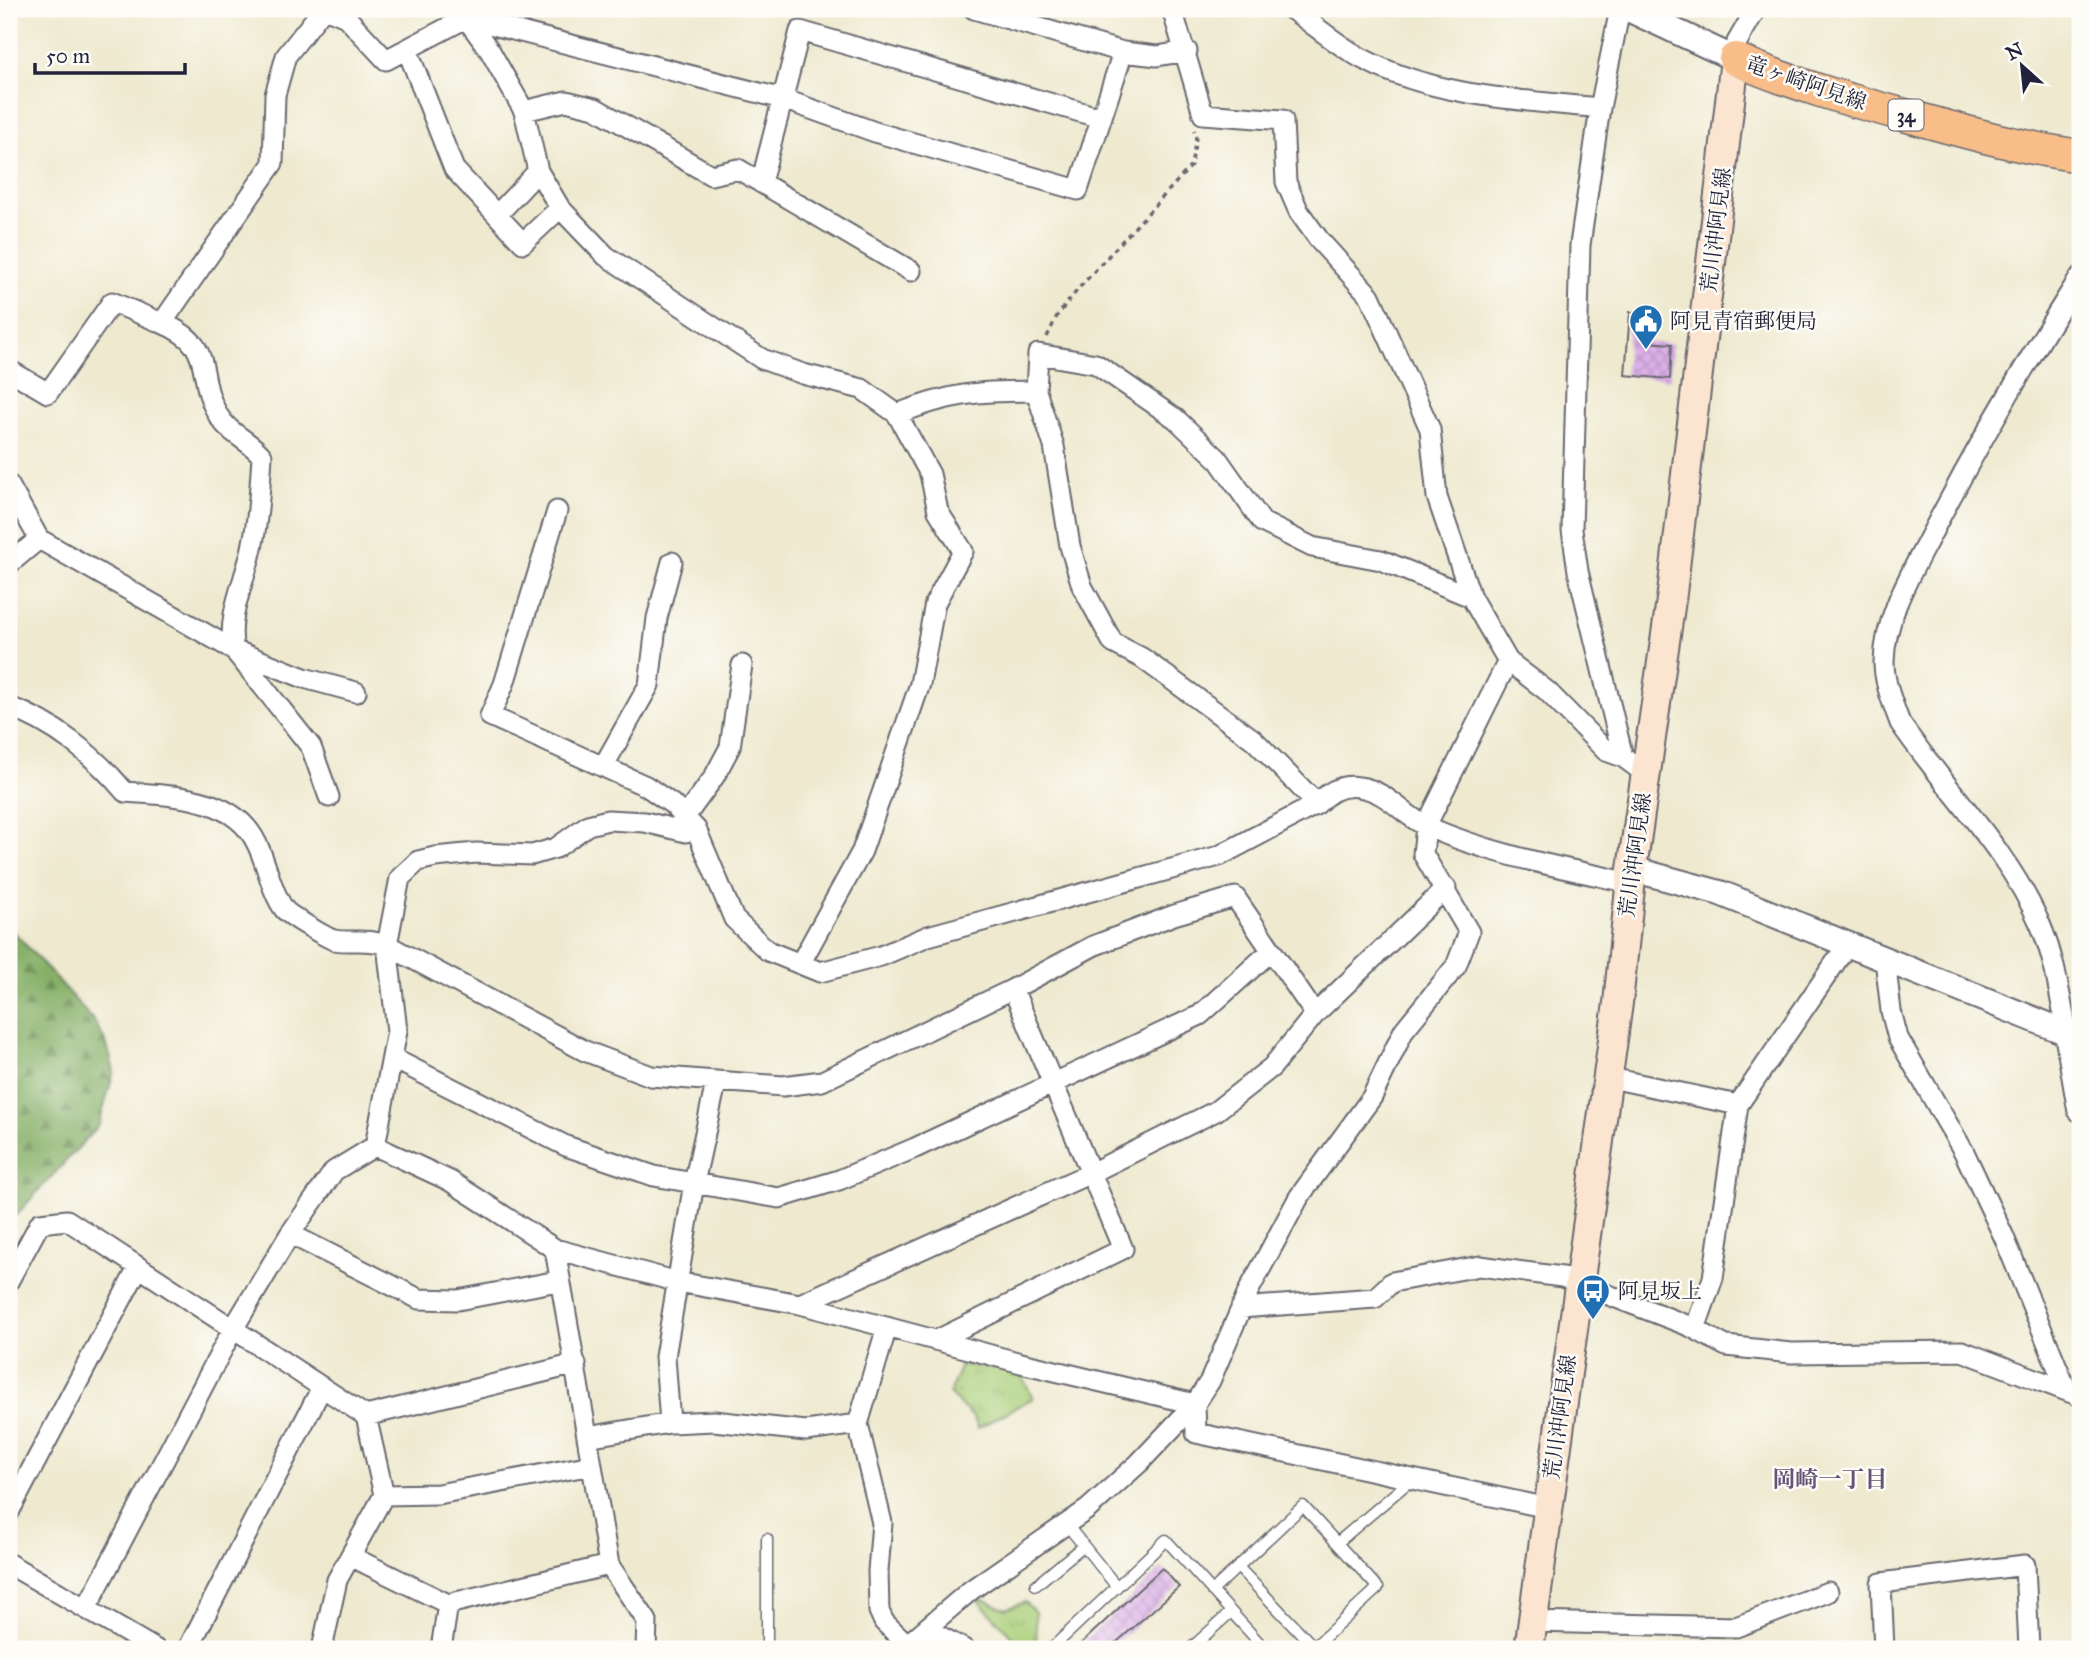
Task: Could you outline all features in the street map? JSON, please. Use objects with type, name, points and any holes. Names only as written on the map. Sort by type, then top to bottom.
[{"type":"main road","name":"竜ヶ崎阿見線","points":[[1735,60],[1787,82],[1966,132],[2080,156]]},
{"type":"main road","name":"荒川沖阿見線","points":[[1531,1636],[1672,593],[1735,60]]},
{"type":"street","points":[[162,323],[273,163],[275,95],[286,56],[325,9],[346,17],[386,60],[465,14],[783,99],[876,132],[1078,190],[1123,52]]},
{"type":"street","points":[[974,9],[1123,52],[1157,56],[1186,51]]},
{"type":"street","points":[[1172,9],[1203,114],[1283,120],[1286,182],[1299,212],[1320,241],[1370,296],[1430,429],[1437,497],[1455,558],[1471,597],[1507,661],[1547,691],[1606,751],[1623,757],[1646,774]]},
{"type":"street","points":[[1291,9],[1363,59],[1398,75],[1455,91],[1600,108]]},
{"type":"street","points":[[1620,9],[1600,108],[1580,245],[1572,530],[1581,584],[1623,757]]},
{"type":"street","points":[[1628,9],[1735,60],[1737,42],[1755,10]]},
{"type":"street","points":[[465,14],[490,51],[524,111],[538,171],[560,208],[606,256],[762,359],[803,374],[862,388],[897,414],[930,474],[938,511],[963,551],[935,603],[920,684],[862,851],[800,964]]},
{"type":"street","points":[[761,183],[800,31],[1101,118]]},
{"type":"street","points":[[407,49],[454,169],[523,243],[560,208]]},
{"type":"street","points":[[524,111],[566,101],[595,108],[711,175],[738,169],[911,271]]},
{"type":"street","points":[[497,215],[538,171]]},
{"type":"street","points":[[2080,277],[2009,391],[1909,577],[1889,627],[1884,663],[1889,695],[1900,723],[2024,891],[2042,927],[2073,1036],[2080,1110]]},
{"type":"street","points":[[9,370],[48,393],[112,302],[183,331],[194,341],[218,415],[230,430],[254,445],[262,456],[253,544],[237,598],[231,637],[234,650],[311,747],[329,796]]},
{"type":"street","points":[[1317,804],[1254,740],[1142,658],[1113,643],[1083,586],[1070,546],[1054,446],[1036,391],[1038,354],[1096,364],[1129,383],[1176,419],[1217,458],[1262,522],[1312,547],[1381,560],[1471,597]]},
{"type":"street","points":[[897,414],[937,399],[973,391],[1036,391]]},
{"type":"street","points":[[9,485],[39,539],[234,650],[304,678],[356,692]]},
{"type":"street","points":[[557,511],[504,684],[490,716],[646,786],[690,823],[734,919],[768,951],[820,972],[881,956],[941,933],[1219,856],[1263,836],[1317,804],[1328,791],[1355,786],[1376,790],[1426,826],[1530,861],[1632,876],[1720,893],[2073,1036]]},
{"type":"street","points":[[9,564],[39,539]]},
{"type":"street","points":[[603,767],[649,685],[657,618],[671,562]]},
{"type":"street","points":[[887,1327],[858,1424],[882,1523],[878,1571],[879,1611],[884,1622],[905,1647],[971,1590],[1067,1525],[1139,1463],[1195,1404],[1210,1381],[1241,1308],[1299,1198],[1372,1097],[1404,1030],[1456,966],[1469,932],[1446,888],[1423,854],[1426,826],[1507,661]]},
{"type":"street","points":[[87,1607],[233,1329],[290,1234],[334,1171],[375,1146],[397,1031],[387,945],[400,878],[418,862],[477,853],[532,855],[556,848],[588,825],[608,820],[645,821],[686,832],[730,747],[742,665]]},
{"type":"street","points":[[9,707],[36,716],[108,771],[125,792],[167,796],[214,805],[237,815],[256,841],[285,910],[333,940],[369,939],[387,945],[585,1051],[651,1076],[694,1077],[716,1083],[783,1086],[822,1081],[1013,989],[1093,946],[1174,915],[1235,897],[1315,1014]]},
{"type":"street","points":[[800,1304],[1093,1172],[1216,1111],[1272,1067],[1315,1014],[1446,888]]},
{"type":"street","points":[[1695,1329],[1713,1278],[1738,1105],[1848,944]]},
{"type":"street","points":[[392,1058],[566,1146],[654,1176],[779,1199],[839,1180],[1200,1015],[1271,951]]},
{"type":"street","points":[[1885,959],[1891,1011],[1898,1038],[1964,1152],[2074,1393]]},
{"type":"street","points":[[937,1340],[1123,1249],[1093,1172],[1013,989]]},
{"type":"street","points":[[1606,1077],[1738,1105]]},
{"type":"street","points":[[670,1423],[665,1357],[694,1183],[716,1083]]},
{"type":"street","points":[[375,1146],[450,1181],[555,1249],[678,1282],[800,1304],[1086,1379],[1195,1404]]},
{"type":"street","points":[[9,1280],[40,1223],[66,1220],[137,1270],[366,1416],[576,1364]]},
{"type":"street","points":[[290,1234],[419,1299],[458,1300],[558,1281]]},
{"type":"street","points":[[555,1249],[558,1281],[576,1364],[609,1565],[647,1621],[646,1649]]},
{"type":"street","points":[[1241,1308],[1374,1298],[1392,1282],[1480,1266],[1562,1277],[1695,1329],[1727,1346],[1791,1353],[1962,1351],[2074,1393]]},
{"type":"street","points":[[9,1512],[137,1270]]},
{"type":"street","points":[[188,1649],[321,1389]]},
{"type":"street","points":[[1195,1404],[1196,1433],[1548,1508]]},
{"type":"street","points":[[322,1649],[337,1580],[384,1495],[366,1416]]},
{"type":"street","points":[[587,1437],[670,1423],[714,1421],[806,1431],[858,1424]]},
{"type":"street","points":[[384,1495],[438,1494],[592,1465]]},
{"type":"street","points":[[352,1557],[448,1604],[609,1565]]},
{"type":"street","points":[[9,1563],[155,1649]]},
{"type":"street","points":[[1884,1649],[1881,1583],[2025,1565],[2029,1649]]},
{"type":"street","points":[[1531,1636],[1736,1627],[1828,1592]]},
{"type":"street","points":[[441,1649],[448,1604]]},
{"type":"street","points":[[926,1629],[964,1649]]},
{"type":"lane","points":[[1337,1543],[1411,1479]]},
{"type":"lane","points":[[1212,1591],[1303,1506],[1378,1588],[1313,1648],[1238,1567]]},
{"type":"lane","points":[[1067,1525],[1117,1587]]},
{"type":"lane","points":[[767,1539],[767,1649]]},
{"type":"lane","points":[[1051,1649],[1166,1540],[1265,1649]]},
{"type":"lane","points":[[1035,1585],[1083,1546]]},
{"type":"lane","points":[[1190,1649],[1231,1612]]},
{"type":"path","points":[[1038,354],[1057,316],[1079,288],[1146,219],[1191,166],[1196,138],[1192,119],[1203,114]]},
{"type":"green space","points":[[9,931],[16,934],[95,1022],[107,1045],[114,1071],[99,1125],[9,1223]]},
{"type":"green space","points":[[961,1365],[1019,1370],[1033,1398],[978,1428],[974,1418],[949,1394]]},
{"type":"green space","points":[[974,1596],[1006,1609],[1025,1602],[1035,1612],[1037,1644],[1032,1649],[1024,1649]]},
{"type":"building","points":[[1630,312],[1649,314],[1647,342],[1672,344],[1670,379],[1625,375]]},
{"type":"building","points":[[1162,1568],[1179,1587],[1109,1649],[1075,1649]]},
{"type":"place","name":"阿見青宿郵便局","points":[[1646,351]]},
{"type":"place","name":"阿見坂上","points":[[1593,1321]]},
{"type":"district","name":"岡崎一丁目","points":[[1830,1479]]}]
